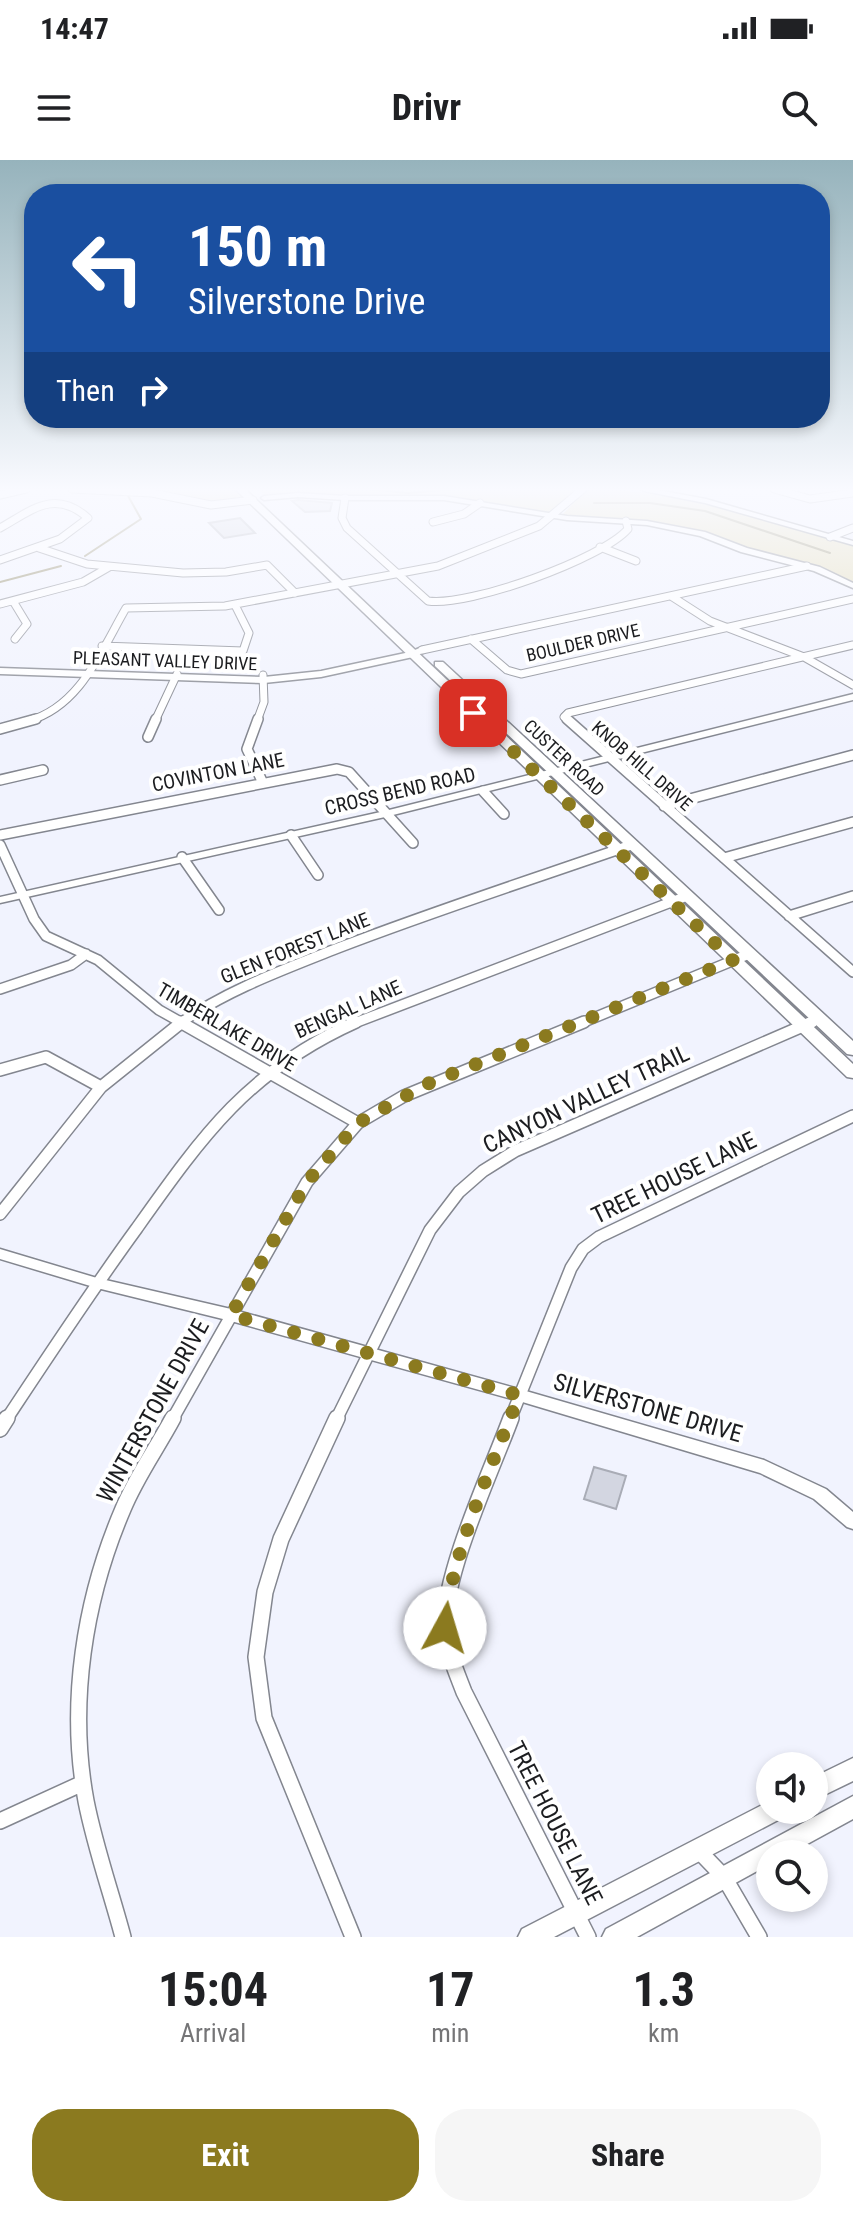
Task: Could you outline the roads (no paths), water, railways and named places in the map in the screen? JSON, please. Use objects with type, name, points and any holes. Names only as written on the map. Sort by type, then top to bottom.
[{"type":"main road","name":"CUSTER ROAD","points":[[335,572],[414,651],[680,899],[749,954],[853,1050]]},
{"type":"main road","name":"CUSTER ROAD","points":[[680,899],[733,960],[853,1073]]},
{"type":"main road","points":[[828,1782],[853,1769]]},
{"type":"main road","points":[[614,1937],[853,1807]]},
{"type":"main road","points":[[530,1937],[756,1819]]},
{"type":"street","points":[[0,604],[83,582],[100,572]]},
{"type":"street","points":[[172,572],[214,572]]},
{"type":"street","points":[[274,572],[295,593]]},
{"type":"street","points":[[397,572],[428,601],[437,604],[512,586],[544,572]]},
{"type":"street","points":[[0,729],[55,711],[74,696],[122,611],[133,607],[184,609],[235,605],[407,572]]},
{"type":"street","name":"PLEASANT VALLEY DRIVE","points":[[2,669],[264,678],[328,670],[780,572]]},
{"type":"street","points":[[821,572],[853,586]]},
{"type":"street","points":[[671,596],[724,628],[804,657],[853,685]]},
{"type":"street","name":"BOULDER DRIVE","points":[[471,639],[507,670],[521,674],[853,599]]},
{"type":"street","points":[[13,601],[27,624],[15,639]]},
{"type":"street","points":[[102,646],[238,652],[244,649],[248,626],[235,605]]},
{"type":"street","name":"KNOB HILL DRIVE","points":[[853,645],[565,715],[565,719],[853,972]]},
{"type":"street","points":[[148,737],[176,676]]},
{"type":"street","points":[[262,781],[247,749],[264,702],[264,678]]},
{"type":"street","name":"CROSS BEND ROAD","points":[[0,900],[483,791],[853,697]]},
{"type":"street","points":[[664,806],[853,755]]},
{"type":"street","points":[[0,780],[43,770]]},
{"type":"street","name":"COVINTON LANE","points":[[0,835],[262,781],[345,770],[413,843]]},
{"type":"street","points":[[483,791],[504,814]]},
{"type":"street","points":[[724,858],[853,822]]},
{"type":"street","points":[[291,835],[318,875]]},
{"type":"street","name":"TIMBERLAKE DRIVE","points":[[0,845],[39,928],[46,936],[108,966],[147,1003],[358,1123]]},
{"type":"street","name":"GLEN FOREST LANE","points":[[0,1214],[101,1087],[180,1023],[227,994],[282,970],[624,847]]},
{"type":"street","points":[[182,857],[219,910]]},
{"type":"street","points":[[789,916],[853,896]]},
{"type":"street","name":"BENGAL LANE","points":[[0,1429],[97,1283],[204,1135],[227,1109],[269,1072],[314,1041],[367,1017],[680,899]]},
{"type":"street","points":[[0,989],[71,965],[86,954]]},
{"type":"street","name":"WINTERSTONE DRIVE","points":[[123,1937],[83,1783],[80,1738],[84,1647],[91,1605],[110,1537],[153,1450],[307,1182],[358,1123],[427,1084],[749,954]]},
{"type":"street","name":"CANYON VALLEY TRAIL","points":[[353,1937],[264,1718],[256,1657],[265,1592],[281,1539],[367,1354],[440,1213],[483,1171],[515,1151],[819,1019]]},
{"type":"street","points":[[0,1070],[46,1057],[101,1087]]},
{"type":"street","name":"TREE HOUSE LANE","points":[[588,1937],[464,1692],[451,1658],[445,1628],[447,1600],[456,1567],[519,1395],[571,1268],[590,1244],[853,1116]]},
{"type":"street","name":"SILVERSTONE DRIVE","points":[[0,1254],[97,1283],[231,1315],[519,1395],[764,1467],[820,1494],[853,1522]]},
{"type":"street","points":[[0,1821],[83,1783]]},
{"type":"street","points":[[698,1850],[724,1877],[759,1937]]},
{"type":"waterway","points":[[0,582],[38,572]]}]
